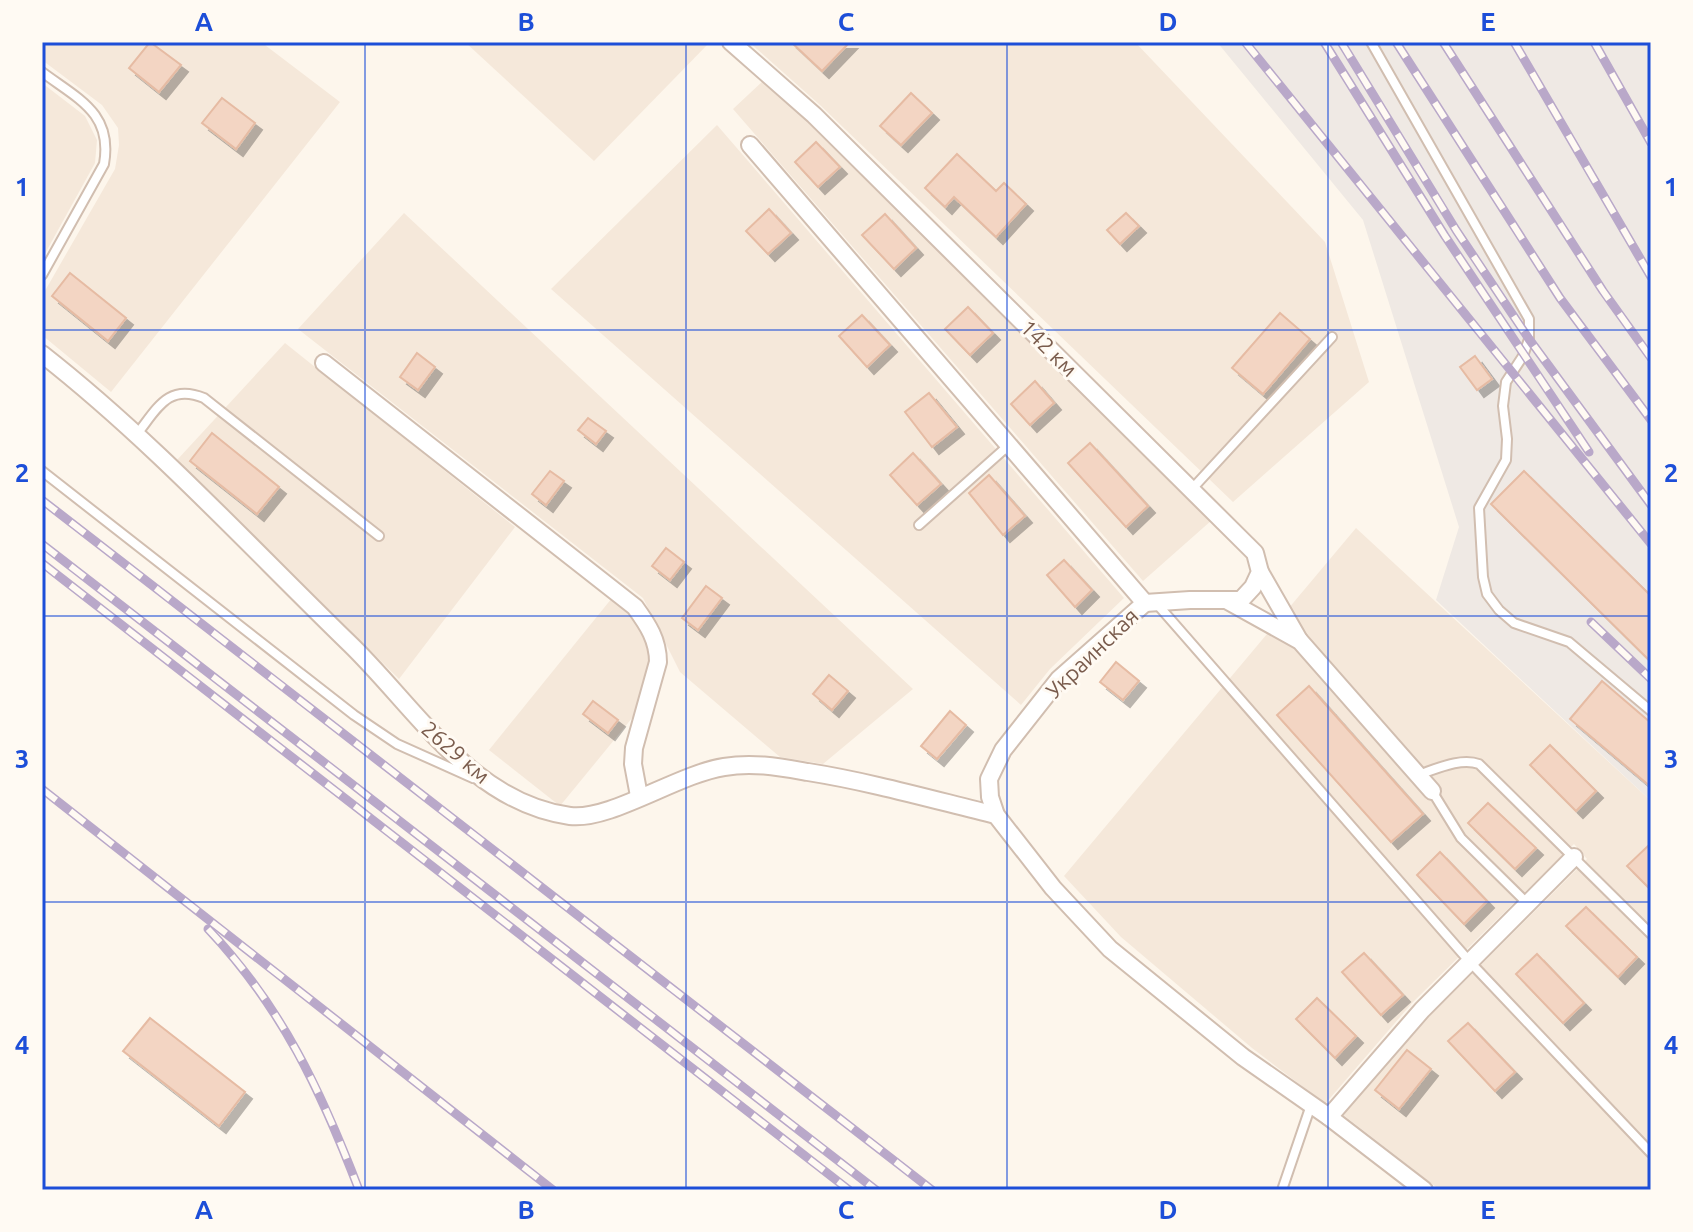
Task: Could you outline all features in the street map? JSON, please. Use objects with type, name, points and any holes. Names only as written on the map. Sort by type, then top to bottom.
[{"type":"street","name":"142 км","points":[[731,42],[814,115],[1255,553],[1260,572],[1300,641]]},
{"type":"street","name":"Украинская","points":[[750,145],[1009,445],[1150,602],[1059,679],[1003,750],[989,779],[990,797],[996,815],[1053,888],[1110,949],[1243,1057],[1329,1117],[1424,1190]]},
{"type":"street","name":"2629 км","points":[[42,354],[137,434],[356,649],[415,717],[465,764],[500,789],[535,807],[571,816],[599,814],[691,775],[723,767],[758,764],[839,777],[996,815]]},
{"type":"street","points":[[324,363],[635,607],[651,629],[658,648],[658,662],[634,748],[633,764],[639,796]]},
{"type":"street","points":[[1150,602],[1241,600],[1253,587],[1260,572]]},
{"type":"street","points":[[1228,601],[1300,641],[1432,791]]},
{"type":"street","points":[[1329,1117],[1422,1010],[1574,857]]},
{"type":"lane","points":[[1371,42],[1529,319],[1529,339],[1523,356],[1506,382],[1503,406],[1506,460],[1479,508],[1483,577],[1487,594],[1514,623],[1569,642],[1651,711]]},
{"type":"lane","points":[[42,72],[94,111],[102,125],[107,148],[104,164],[42,275]]},
{"type":"lane","points":[[1191,490],[1332,337]]},
{"type":"lane","points":[[137,434],[171,395],[181,392],[195,394],[379,536]]},
{"type":"lane","points":[[919,525],[1009,445]]},
{"type":"lane","points":[[42,471],[354,715],[397,744],[500,789]]},
{"type":"lane","points":[[1150,602],[1470,962],[1651,1153]]},
{"type":"lane","points":[[1418,775],[1471,760],[1479,764],[1651,934]]},
{"type":"lane","points":[[1432,791],[1461,838],[1528,904]]},
{"type":"lane","points":[[1282,1190],[1311,1105]]},
{"type":"shaded area","points":[[42,42],[261,42],[340,102],[111,392],[42,335],[42,296],[115,169],[118,128],[102,105],[42,60]]},
{"type":"shaded area","points":[[465,42],[710,42],[594,161]]},
{"type":"shaded area","points":[[749,42],[1135,42],[1325,242],[1369,382],[1233,502],[820,105]]},
{"type":"shaded area","points":[[1217,42],[1651,42],[1651,801],[1436,600],[1459,527],[1363,220]]},
{"type":"shaded area","points":[[765,79],[810,120],[1185,497],[1212,520],[1143,581],[733,109]]},
{"type":"shaded area","points":[[42,83],[85,116],[97,140],[95,163],[42,259]]},
{"type":"shaded area","points":[[717,125],[1124,598],[1050,669],[1021,705],[551,289]]},
{"type":"shaded area","points":[[404,213],[913,689],[823,764],[780,757],[680,672],[643,598],[298,329]]},
{"type":"shaded area","points":[[285,343],[515,527],[399,679],[177,460]]},
{"type":"shaded area","points":[[1356,528],[1651,801],[1651,1190],[1440,1190],[1342,1114],[1432,1014],[1587,859],[1574,844],[1413,1002],[1325,1104],[1252,1048],[1121,937],[1064,876]]},
{"type":"shaded area","points":[[612,598],[630,612],[645,633],[652,664],[637,712],[560,806],[489,750]]},
{"type":"building","points":[[150,42],[181,65],[159,92],[129,68]]},
{"type":"building","points":[[791,42],[850,42],[822,71]]},
{"type":"building","points":[[911,93],[932,113],[901,145],[880,126]]},
{"type":"building","points":[[222,98],[255,123],[236,149],[202,123]]},
{"type":"building","points":[[816,142],[840,167],[818,187],[795,162]]},
{"type":"building","points":[[957,154],[996,191],[1004,183],[1026,204],[996,237],[954,197],[945,207],[925,188]]},
{"type":"building","points":[[769,209],[791,233],[768,254],[746,231]]},
{"type":"building","points":[[1126,213],[1139,226],[1120,244],[1107,230]]},
{"type":"building","points":[[885,214],[916,248],[894,269],[862,235]]},
{"type":"building","points":[[70,273],[126,318],[108,341],[52,296]]},
{"type":"building","points":[[968,307],[993,333],[970,355],[945,329]]},
{"type":"building","points":[[1280,313],[1310,339],[1263,394],[1232,368]]},
{"type":"building","points":[[862,315],[890,345],[867,367],[839,336]]},
{"type":"building","points":[[417,353],[435,367],[418,390],[400,377]]},
{"type":"building","points":[[1475,356],[1492,379],[1477,390],[1460,367]]},
{"type":"building","points":[[1035,381],[1054,403],[1030,425],[1011,404]]},
{"type":"building","points":[[929,393],[957,427],[932,447],[905,412]]},
{"type":"building","points":[[588,418],[606,431],[596,444],[578,430]]},
{"type":"building","points":[[212,433],[279,487],[257,514],[190,461]]},
{"type":"building","points":[[1090,443],[1148,506],[1126,527],[1068,463]]},
{"type":"building","points":[[913,453],[941,484],[917,505],[890,475]]},
{"type":"building","points":[[550,471],[564,481],[546,505],[532,494]]},
{"type":"building","points":[[1524,471],[1651,596],[1651,662],[1491,504]]},
{"type":"building","points":[[989,475],[1025,516],[1003,535],[969,493]]},
{"type":"building","points":[[666,548],[684,562],[670,580],[652,566]]},
{"type":"building","points":[[1064,560],[1092,590],[1075,607],[1047,575]]},
{"type":"building","points":[[706,586],[722,598],[698,630],[682,618]]},
{"type":"building","points":[[1116,662],[1139,681],[1123,700],[1100,682]]},
{"type":"building","points":[[829,675],[848,691],[832,710],[813,694]]},
{"type":"building","points":[[1602,681],[1651,723],[1651,787],[1570,719]]},
{"type":"building","points":[[1309,686],[1423,814],[1391,842],[1277,715]]},
{"type":"building","points":[[593,701],[618,720],[608,733],[583,714]]},
{"type":"building","points":[[950,711],[966,725],[937,759],[921,746]]},
{"type":"building","points":[[1550,745],[1596,791],[1576,811],[1530,765]]},
{"type":"building","points":[[1488,803],[1536,848],[1515,869],[1468,823]]},
{"type":"building","points":[[1651,843],[1651,890],[1627,866]]},
{"type":"building","points":[[1440,852],[1487,901],[1464,924],[1417,875]]},
{"type":"building","points":[[1586,907],[1637,957],[1618,977],[1566,926]]},
{"type":"building","points":[[1364,953],[1403,995],[1381,1015],[1342,972]]},
{"type":"building","points":[[1537,954],[1584,1003],[1563,1023],[1516,974]]},
{"type":"building","points":[[1317,998],[1356,1036],[1335,1058],[1296,1019]]},
{"type":"building","points":[[150,1018],[245,1092],[219,1126],[123,1051]]},
{"type":"building","points":[[1468,1023],[1515,1072],[1495,1091],[1448,1041]]},
{"type":"building","points":[[1407,1050],[1431,1069],[1399,1109],[1375,1090]]},
{"type":"railway","points":[[1245,42],[1651,544]]},
{"type":"railway","points":[[1324,42],[1445,236],[1589,452]]},
{"type":"railway","points":[[1341,42],[1456,230],[1529,339],[1651,505]]},
{"type":"railway","points":[[1396,42],[1560,298],[1651,420]]},
{"type":"railway","points":[[1443,42],[1603,291],[1651,358]]},
{"type":"railway","points":[[1514,42],[1651,277]]},
{"type":"railway","points":[[1594,42],[1651,143]]},
{"type":"railway","points":[[42,500],[932,1190]]},
{"type":"railway","points":[[42,544],[876,1190]]},
{"type":"railway","points":[[42,563],[849,1190]]},
{"type":"railway","points":[[1591,622],[1651,679]]},
{"type":"railway","points":[[42,789],[553,1190]]},
{"type":"railway","points":[[208,929],[257,989],[297,1052],[330,1118],[359,1190]]}]
